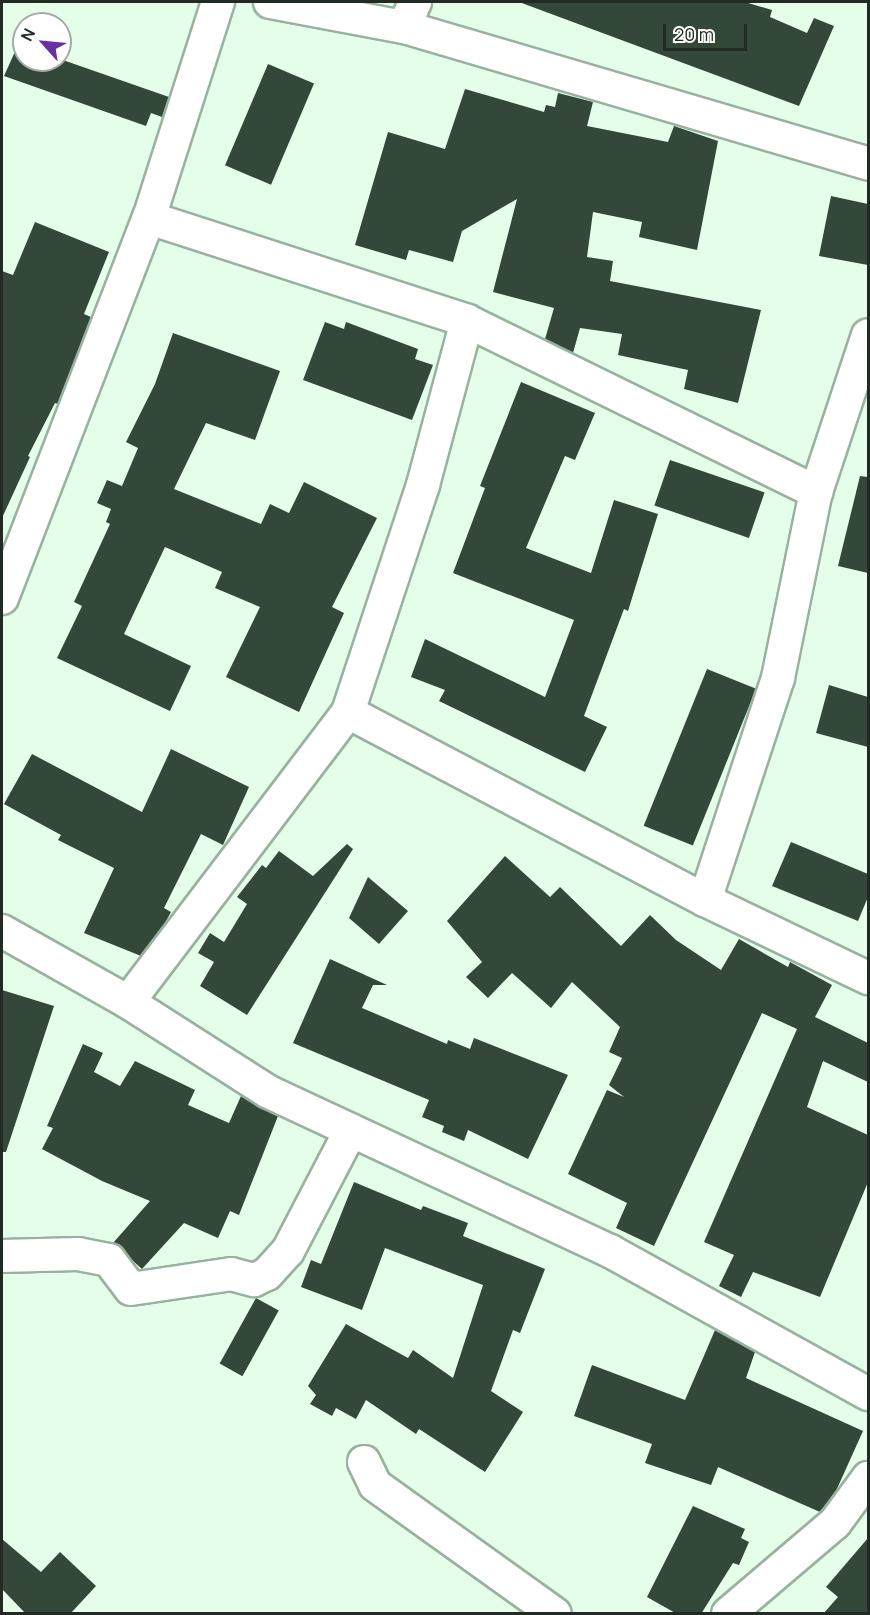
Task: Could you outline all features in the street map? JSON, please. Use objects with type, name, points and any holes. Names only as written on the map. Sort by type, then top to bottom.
[{"type":"street","points":[[5,578],[148,218],[218,2]]},
{"type":"street","points":[[270,2],[410,14],[868,164]]},
{"type":"street","points":[[148,218],[467,321],[816,492]]},
{"type":"street","points":[[128,1002],[348,712],[423,485],[467,321]]},
{"type":"street","points":[[705,900],[778,678],[816,492],[868,335]]},
{"type":"street","points":[[348,712],[705,900],[868,978]]},
{"type":"street","points":[[2,931],[128,1002],[269,1092],[610,1251],[868,1394]]},
{"type":"street","points":[[2,1256],[78,1254],[109,1260],[130,1289],[231,1274],[254,1280],[267,1274],[288,1251],[351,1130]]},
{"type":"street","points":[[364,1462],[375,1485],[555,1614]]},
{"type":"street","points":[[728,1614],[835,1523],[868,1478]]},
{"type":"building","points":[[519,2],[745,2],[772,10],[770,17],[807,33],[814,18],[834,26],[799,106]]},
{"type":"building","points":[[12,58],[12,72],[72,72],[72,63],[169,97],[162,117],[151,113],[146,126],[4,76]]},
{"type":"building","points":[[268,64],[314,84],[271,185],[225,165]]},
{"type":"building","points":[[465,89],[544,112],[546,105],[555,107],[558,93],[593,102],[587,126],[668,142],[674,126],[718,141],[697,250],[639,237],[642,222],[593,212],[587,257],[613,261],[610,281],[761,310],[738,403],[684,389],[688,370],[618,355],[622,334],[580,328],[573,353],[545,339],[554,308],[493,292],[517,199],[462,231],[453,262],[409,250],[406,260],[355,245],[388,132],[445,149]]},
{"type":"building","points":[[831,196],[868,204],[868,265],[819,256]]},
{"type":"building","points":[[35,222],[109,252],[84,314],[91,317],[58,404],[55,403],[28,456],[30,457],[2,518],[2,271],[13,275]]},
{"type":"building","points":[[325,322],[344,329],[346,322],[418,349],[415,359],[433,365],[412,420],[303,380]]},
{"type":"building","points":[[173,333],[280,371],[255,440],[206,423],[174,489],[261,524],[270,504],[289,513],[304,482],[377,518],[332,607],[344,613],[299,712],[226,677],[260,607],[215,588],[222,572],[165,547],[124,634],[191,666],[170,711],[57,658],[82,606],[74,602],[110,524],[106,522],[111,509],[97,503],[107,480],[122,486],[138,448],[126,442],[155,384]]},
{"type":"building","points":[[521,382],[595,413],[575,460],[565,456],[526,548],[591,573],[614,500],[658,514],[628,611],[624,609],[584,716],[607,727],[585,772],[439,701],[445,690],[411,677],[425,639],[545,697],[574,620],[453,573],[485,488],[480,486]]},
{"type":"building","points":[[670,460],[765,493],[749,538],[654,505]]},
{"type":"building","points":[[860,476],[868,477],[868,573],[838,566]]},
{"type":"building","points":[[707,669],[756,689],[693,846],[644,826]]},
{"type":"building","points":[[829,685],[868,697],[868,747],[816,733]]},
{"type":"building","points":[[171,749],[249,787],[223,845],[201,834],[164,908],[171,912],[141,956],[84,933],[114,868],[58,840],[61,835],[4,804],[32,754],[142,812]]},
{"type":"building","points":[[791,842],[868,874],[868,897],[858,921],[772,886]]},
{"type":"building","points":[[347,844],[353,849],[247,1015],[200,986],[214,962],[198,953],[210,933],[224,942],[247,904],[237,897],[262,865],[266,868],[279,851],[313,876]]},
{"type":"building","points":[[505,856],[550,897],[560,887],[621,946],[650,915],[676,940],[721,970],[739,939],[788,967],[790,962],[832,985],[815,1017],[868,1043],[868,1082],[823,1061],[807,1107],[868,1135],[868,1182],[820,1297],[753,1272],[741,1297],[719,1286],[734,1255],[704,1242],[797,1029],[762,1013],[654,1246],[616,1228],[627,1203],[568,1174],[607,1090],[624,1097],[609,1085],[622,1058],[609,1052],[620,1027],[572,982],[551,1008],[512,973],[488,998],[466,977],[482,962],[447,921]]},
{"type":"building","points":[[368,877],[408,911],[379,944],[349,918]]},
{"type":"building","points":[[330,959],[387,985],[373,985],[362,1008],[447,1044],[448,1040],[470,1049],[474,1038],[568,1075],[528,1159],[468,1130],[464,1141],[442,1132],[444,1126],[422,1117],[429,1100],[293,1043]]},
{"type":"building","points":[[2,990],[54,1006],[6,1152],[2,1152]]},
{"type":"building","points":[[83,1044],[103,1053],[94,1072],[120,1086],[135,1061],[195,1090],[188,1105],[229,1123],[241,1096],[278,1116],[239,1215],[230,1211],[218,1238],[184,1223],[142,1269],[113,1243],[150,1201],[102,1181],[42,1149],[53,1128],[47,1126]]},
{"type":"building","points":[[354,1182],[421,1210],[423,1206],[468,1223],[463,1236],[545,1269],[520,1333],[513,1330],[491,1391],[523,1412],[485,1472],[419,1429],[416,1434],[366,1400],[356,1419],[336,1408],[332,1416],[310,1404],[316,1395],[308,1386],[346,1324],[408,1358],[413,1350],[453,1378],[483,1285],[385,1248],[362,1310],[301,1287],[311,1260],[321,1264]]},
{"type":"building","points":[[256,1298],[279,1311],[242,1376],[220,1364]]},
{"type":"building","points":[[715,1330],[755,1352],[746,1378],[863,1431],[836,1491],[820,1512],[718,1467],[711,1485],[645,1463],[652,1444],[574,1416],[592,1365],[685,1400]]},
{"type":"building","points":[[693,1506],[745,1529],[741,1538],[749,1542],[739,1565],[733,1563],[701,1614],[677,1614],[647,1597]]},
{"type":"building","points":[[868,1538],[868,1614],[823,1614],[838,1597],[826,1587]]},
{"type":"building","points":[[2,1539],[41,1572],[60,1552],[96,1586],[70,1614],[26,1614],[2,1589]]}]
